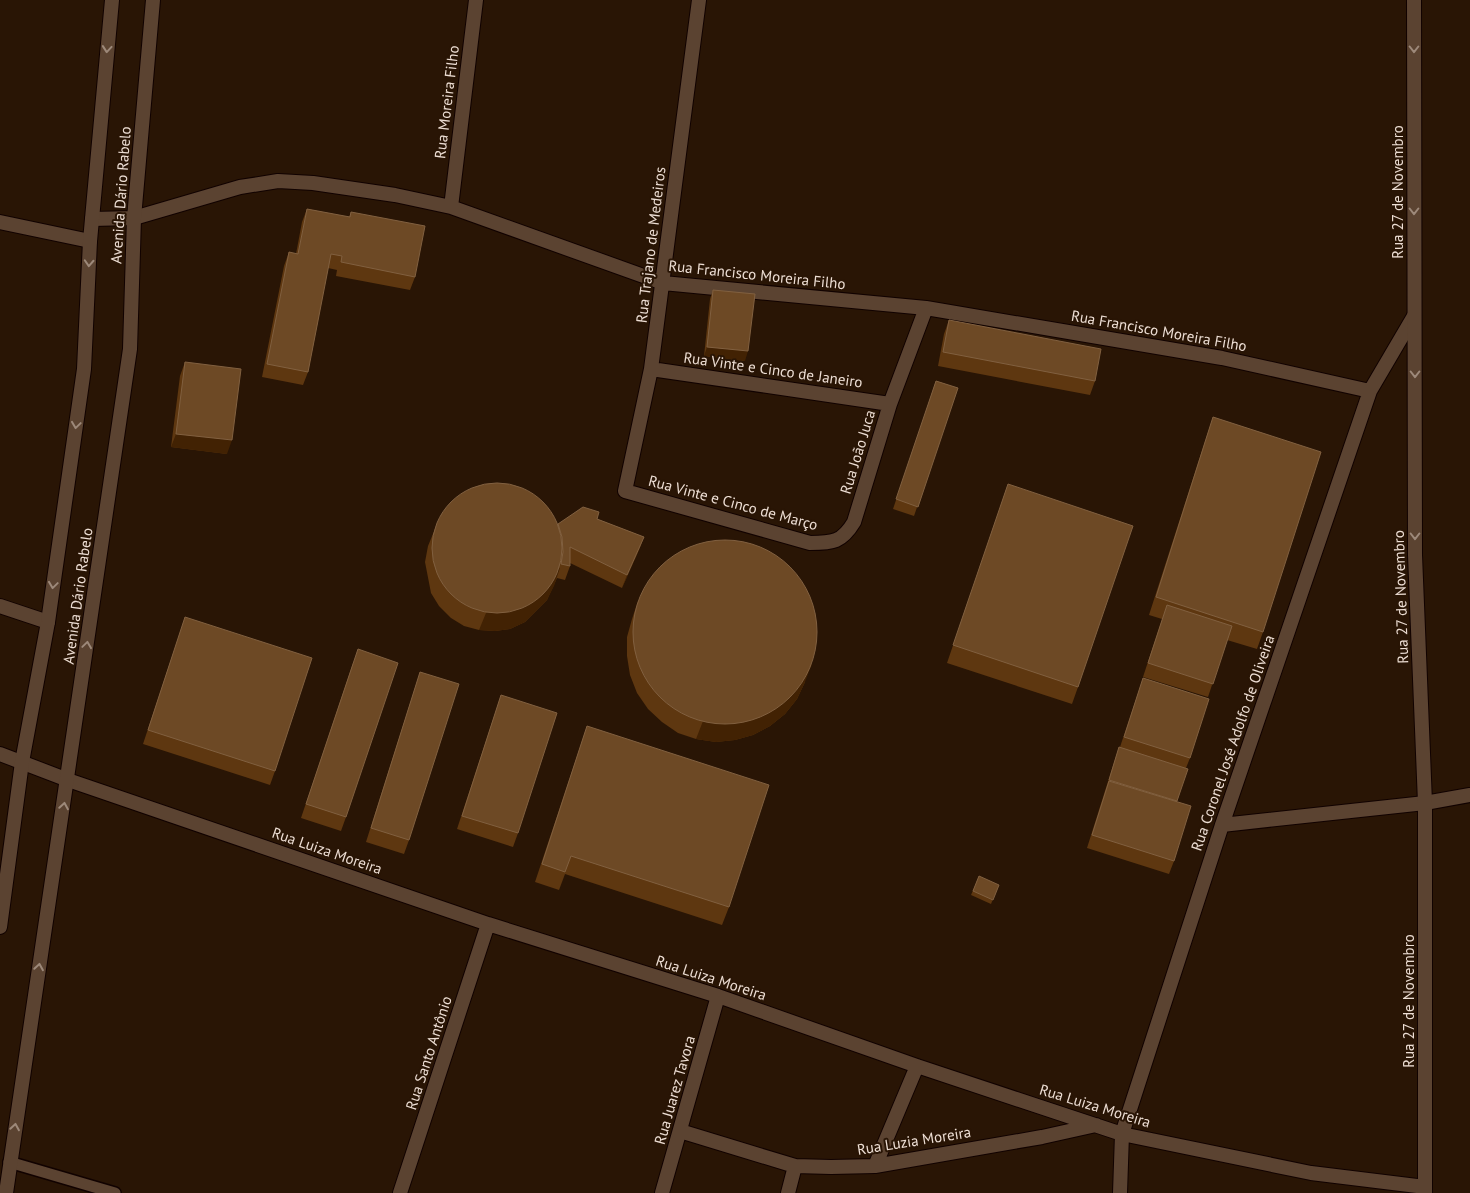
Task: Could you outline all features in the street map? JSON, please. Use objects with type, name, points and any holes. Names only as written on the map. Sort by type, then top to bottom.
[{"type":"street","name":"Avenida Dário Rabelo","points":[[0,927],[22,762],[48,622],[84,370],[90,241],[112,0]]},
{"type":"street","name":"Avenida Dário Rabelo","points":[[6,1193],[9,1162],[68,780],[130,349],[134,218],[153,0]]},
{"type":"street","name":"Rua Moreira Filho","points":[[450,207],[476,0]]},
{"type":"street","name":"Rua Trajano de Medeiros","points":[[625,491],[651,369],[699,0]]},
{"type":"street","name":"Rua 27 de Novembro","points":[[1414,0],[1415,555],[1425,803],[1424,1190]]},
{"type":"street","name":"Rua Francisco Moreira Filho","points":[[92,219],[134,218],[240,187],[278,181],[313,183],[396,195],[450,207],[663,283],[926,308],[1222,358],[1370,392]]},
{"type":"street","points":[[0,222],[90,241]]},
{"type":"street","name":"Rua João Juca","points":[[854,522],[890,404],[926,308]]},
{"type":"street","name":"Rua Coronel José Adolfo de Oliveira","points":[[1120,1193],[1122,1134],[1222,825],[1370,392],[1414,316]]},
{"type":"street","name":"Rua Vinte e Cinco de Janeiro","points":[[651,369],[890,404]]},
{"type":"street","name":"Rua Vinte e Cinco de Março","points":[[625,491],[810,543],[830,543],[846,535],[854,522]]},
{"type":"street","points":[[0,606],[48,622]]},
{"type":"street","name":"Rua Luiza Moreira","points":[[0,754],[68,780],[488,924],[718,996],[917,1066],[1122,1134],[1311,1173],[1424,1190]]},
{"type":"street","points":[[1222,825],[1425,803],[1470,795]]},
{"type":"street","name":"Rua Santo Antônio","points":[[400,1193],[488,924]]},
{"type":"street","name":"Rua Juarez Tavora","points":[[662,1193],[718,996]]},
{"type":"street","points":[[875,1166],[917,1066]]},
{"type":"street","name":"Rua Luzia Moreira","points":[[680,1131],[795,1166],[875,1166],[1042,1137],[1096,1125]]},
{"type":"street","points":[[788,1193],[795,1166]]},
{"type":"lane","points":[[9,1162],[115,1193]]},
{"type":"building","points":[[307,209],[350,217],[351,212],[425,226],[415,277],[341,262],[342,256],[331,254],[308,372],[267,364],[289,252],[298,254]]},
{"type":"building","points":[[713,290],[755,294],[748,351],[707,347]]},
{"type":"building","points":[[949,320],[1101,349],[1095,381],[943,352]]},
{"type":"building","points":[[185,362],[241,369],[232,440],[176,434]]},
{"type":"building","points":[[936,381],[958,388],[918,507],[896,499]]},
{"type":"building","points":[[1213,417],[1321,452],[1263,632],[1156,597]]},
{"type":"building","points":[[497,483],[510,484],[522,488],[543,502],[557,523],[561,535],[561,561],[557,573],[543,594],[522,608],[510,612],[497,613],[484,612],[472,608],[451,594],[437,573],[433,561],[432,548],[433,535],[437,523],[451,502],[472,488],[484,484]]},
{"type":"building","points":[[1008,484],[1133,526],[1078,687],[953,645]]},
{"type":"building","points":[[583,507],[599,512],[597,519],[644,537],[627,575],[570,547],[570,566],[561,564],[563,552],[562,537],[558,524]]},
{"type":"building","points":[[725,540],[743,542],[760,547],[790,567],[810,597],[815,614],[817,632],[815,650],[810,667],[790,697],[760,717],[743,722],[725,724],[707,722],[690,717],[660,697],[640,667],[635,650],[633,632],[635,614],[640,597],[660,567],[690,547],[707,542]]},
{"type":"building","points":[[1167,605],[1232,626],[1213,684],[1148,663]]},
{"type":"building","points":[[185,617],[312,658],[275,771],[148,730]]},
{"type":"building","points":[[358,649],[398,663],[346,817],[306,804]]},
{"type":"building","points":[[420,672],[459,684],[409,840],[371,828]]},
{"type":"building","points":[[1143,678],[1209,699],[1190,758],[1124,737]]},
{"type":"building","points":[[501,695],[557,713],[518,833],[462,816]]},
{"type":"building","points":[[587,726],[769,785],[729,907],[571,856],[565,872],[542,864]]},
{"type":"building","points":[[1119,747],[1188,769],[1177,801],[1109,780]]},
{"type":"building","points":[[1109,781],[1191,806],[1174,861],[1092,835]]},
{"type":"building","points":[[979,876],[999,885],[993,900],[973,891]]}]
